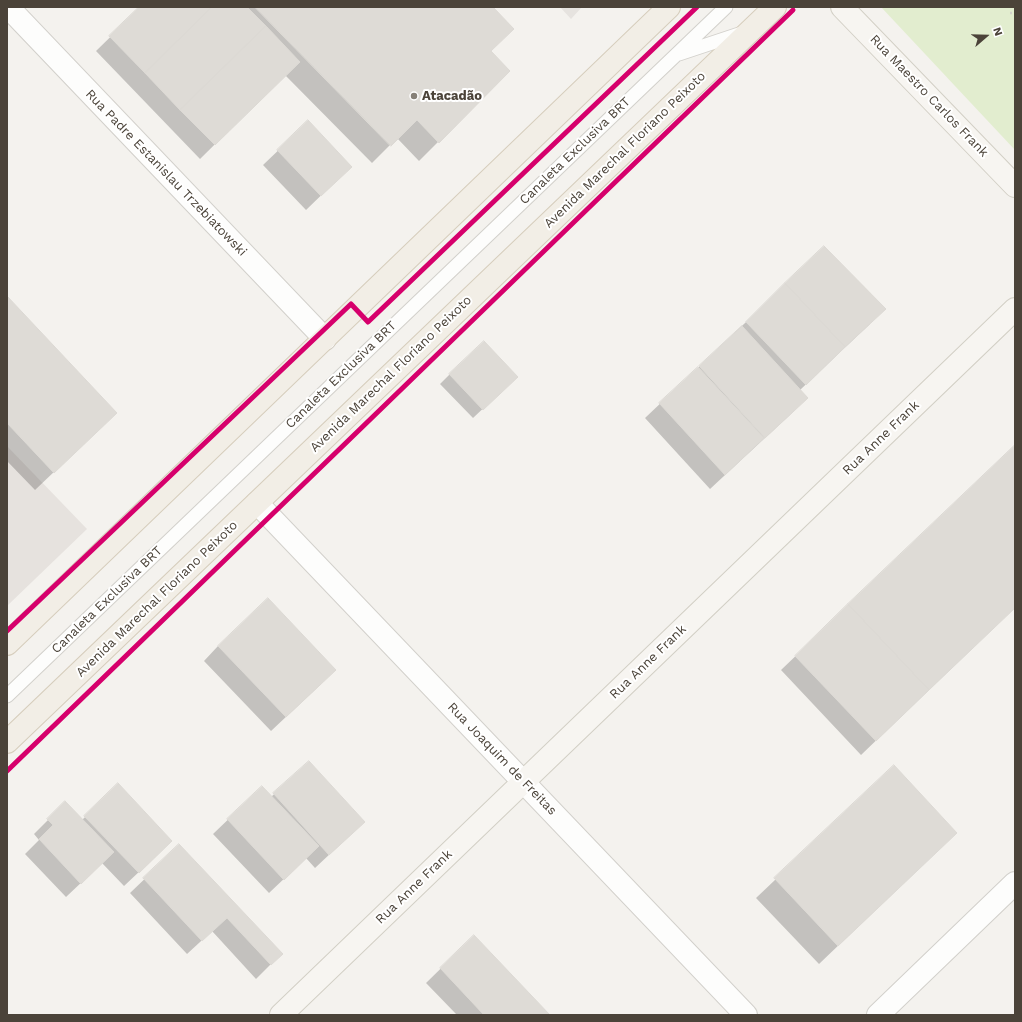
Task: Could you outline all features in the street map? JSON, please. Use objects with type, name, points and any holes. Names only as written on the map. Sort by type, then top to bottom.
[{"type":"main road","points":[[7,644],[669,7]]},
{"type":"main road","name":"Avenida Marechal Floriano Peixoto","points":[[7,742],[775,7]]},
{"type":"main road","name":"Rua Maestro Carlos Frank","points":[[842,7],[1015,186]]},
{"type":"main road","name":"Rua Anne Frank","points":[[281,1015],[1015,309]]},
{"type":"street","name":"Rua Padre Estanislau Trzebiatowski","points":[[8,7],[325,338]]},
{"type":"street","name":"Rua Joaquim de Freitas","points":[[257,503],[746,1015]]},
{"type":"street","points":[[878,1015],[1015,883]]},
{"type":"lane","name":"Canaleta Exclusiva BRT","points":[[7,696],[726,7]]},
{"type":"lane","name":"Canaleta Exclusiva BRT","points":[[676,55],[750,31]]},
{"type":"path","points":[[1010,13],[1015,13]]},
{"type":"shaded area","points":[[560,7],[582,7],[571,19]]},
{"type":"shaded area","points":[[7,446],[87,529],[7,606]]},
{"type":"green space","points":[[881,7],[1015,7],[1015,150]]},
{"type":"building","points":[[139,7],[212,7],[145,73],[109,36]]},
{"type":"building","points":[[212,7],[247,7],[266,26],[180,110],[145,73]]},
{"type":"building","name":"Atacadão","points":[[255,7],[493,7],[514,29],[491,51],[510,71],[439,143],[417,120],[391,146]]},
{"type":"building","points":[[266,26],[300,62],[215,145],[180,110]]},
{"type":"building","points":[[308,120],[352,167],[321,196],[277,150]]},
{"type":"building","points":[[824,246],[886,309],[845,347],[785,283]]},
{"type":"building","points":[[785,283],[845,347],[806,385],[746,322]]},
{"type":"building","points":[[7,296],[117,413],[54,473],[7,423]]},
{"type":"building","points":[[742,326],[808,398],[765,438],[699,366]]},
{"type":"building","points":[[484,341],[518,377],[483,410],[449,374]]},
{"type":"building","points":[[698,367],[764,438],[725,475],[659,403]]},
{"type":"building","points":[[1015,445],[1015,608],[929,690],[848,604]]},
{"type":"building","points":[[268,598],[336,670],[286,717],[218,646]]},
{"type":"building","points":[[848,604],[929,690],[876,741],[795,656]]},
{"type":"building","points":[[309,761],[365,822],[329,855],[273,793]]},
{"type":"building","points":[[894,765],[957,833],[838,946],[774,878]]},
{"type":"building","points":[[118,783],[172,841],[139,873],[84,816]]},
{"type":"building","points":[[262,786],[319,846],[284,880],[227,819]]},
{"type":"building","points":[[65,801],[114,852],[81,884],[39,839],[53,825],[47,819]]},
{"type":"building","points":[[179,844],[283,954],[271,965],[227,918],[202,941],[143,878]]},
{"type":"building","points":[[474,935],[550,1015],[484,1015],[440,968]]},
{"type":"cycle path","points":[[7,631],[351,304],[368,322],[697,7]]},
{"type":"cycle path","points":[[7,771],[793,10]]},
{"type":"place","name":"Atacadão","points":[[414,96]]}]
